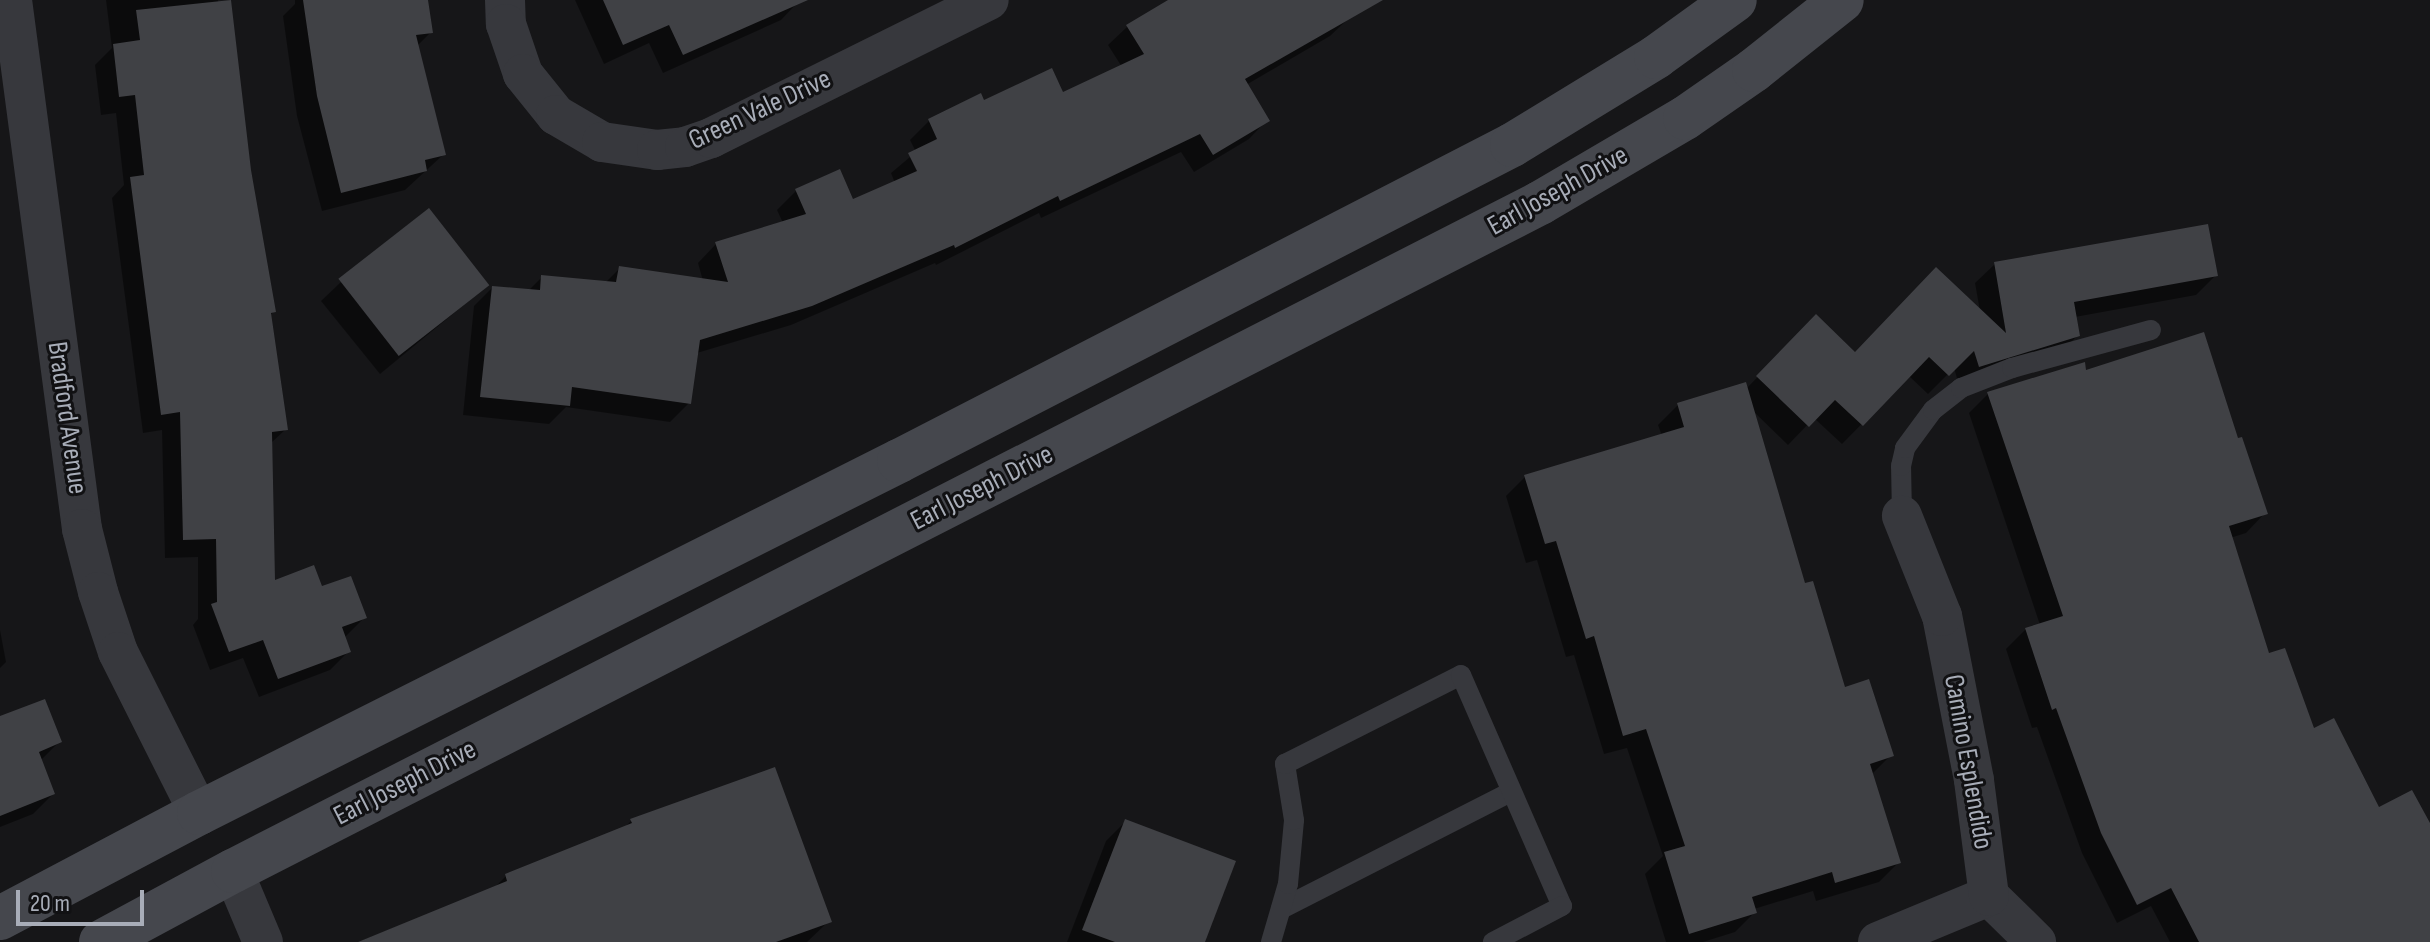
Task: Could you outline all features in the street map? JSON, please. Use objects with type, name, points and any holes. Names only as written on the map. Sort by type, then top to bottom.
[{"type":"main road","points":[[0,918],[199,813],[899,461],[1512,145],[1656,57],[1735,0]]},
{"type":"main road","name":"Earl Joseph Drive","points":[[101,942],[233,871],[1552,197],[1685,118],[1754,70],[1842,0]]},
{"type":"street","name":"Bradford Avenue","points":[[12,0],[82,529],[118,652],[199,813]]},
{"type":"street","name":"Green Vale Drive","points":[[505,0],[509,37],[523,74],[556,115],[602,142],[657,150],[685,147],[711,138],[989,0]]},
{"type":"street","name":"Camino Esplendido","points":[[1902,516],[1942,616],[1974,780],[1989,896]]},
{"type":"street","points":[[233,871],[263,942]]},
{"type":"street","points":[[1878,942],[1989,896],[2036,942]]},
{"type":"lane","points":[[1902,516],[1901,466],[1905,448],[1933,410],[1961,388],[2012,368],[2151,330]]},
{"type":"lane","points":[[1271,942],[1288,884],[1294,820],[1285,764],[1461,675],[1562,906],[1493,942]]},
{"type":"lane","points":[[1281,909],[1511,792]]},
{"type":"building","points":[[231,0],[251,170],[276,312],[271,313],[288,430],[272,432],[275,580],[314,565],[322,586],[351,576],[367,618],[342,627],[351,652],[278,679],[263,640],[229,652],[211,604],[217,602],[216,539],[183,540],[180,412],[161,415],[130,177],[144,175],[135,95],[119,97],[113,44],[140,40],[136,10]]},
{"type":"building","points":[[303,0],[428,0],[433,33],[416,35],[446,155],[425,160],[427,171],[341,193],[317,96]]},
{"type":"building","points":[[603,0],[808,0],[683,55],[669,25],[623,45]]},
{"type":"building","points":[[1168,0],[1383,0],[1245,79],[1270,121],[1213,155],[1200,134],[1060,201],[1058,196],[955,248],[954,245],[812,306],[700,340],[691,404],[572,387],[570,406],[480,397],[492,286],[540,290],[541,275],[616,282],[619,266],[728,282],[715,242],[806,214],[795,189],[840,169],[853,199],[917,171],[908,153],[937,139],[928,119],[981,93],[984,100],[1052,68],[1063,92],[1144,54],[1126,25]]},
{"type":"building","points":[[429,208],[489,285],[399,356],[338,279]]},
{"type":"building","points":[[2208,224],[2218,276],[2074,302],[2080,336],[1979,367],[1974,351],[1949,376],[1929,357],[1863,426],[1835,400],[1809,427],[1756,376],[1816,314],[1855,352],[1936,267],[2006,333],[1994,262]]},
{"type":"building","points":[[2204,332],[2238,438],[2242,437],[2268,514],[2229,526],[2269,653],[2285,648],[2314,728],[2334,718],[2379,807],[2412,790],[2430,823],[2430,942],[2199,942],[2171,888],[2137,905],[2101,833],[2056,708],[2052,710],[2025,628],[2063,616],[1987,392],[2085,362],[2086,370]]},
{"type":"building","points":[[1746,382],[1805,583],[1813,581],[1845,687],[1869,679],[1894,756],[1870,764],[1901,863],[1835,883],[1832,872],[1752,897],[1757,913],[1689,934],[1664,852],[1685,846],[1646,729],[1623,736],[1594,636],[1586,639],[1556,541],[1545,544],[1524,475],[1684,427],[1677,403]]},
{"type":"building","points":[[45,699],[62,742],[39,752],[55,794],[0,816],[0,716]]},
{"type":"building","points":[[775,767],[832,922],[776,942],[358,942],[507,881],[505,874],[632,823],[630,819]]},
{"type":"building","points":[[1125,819],[1236,861],[1205,942],[1115,942],[1082,930]]}]
